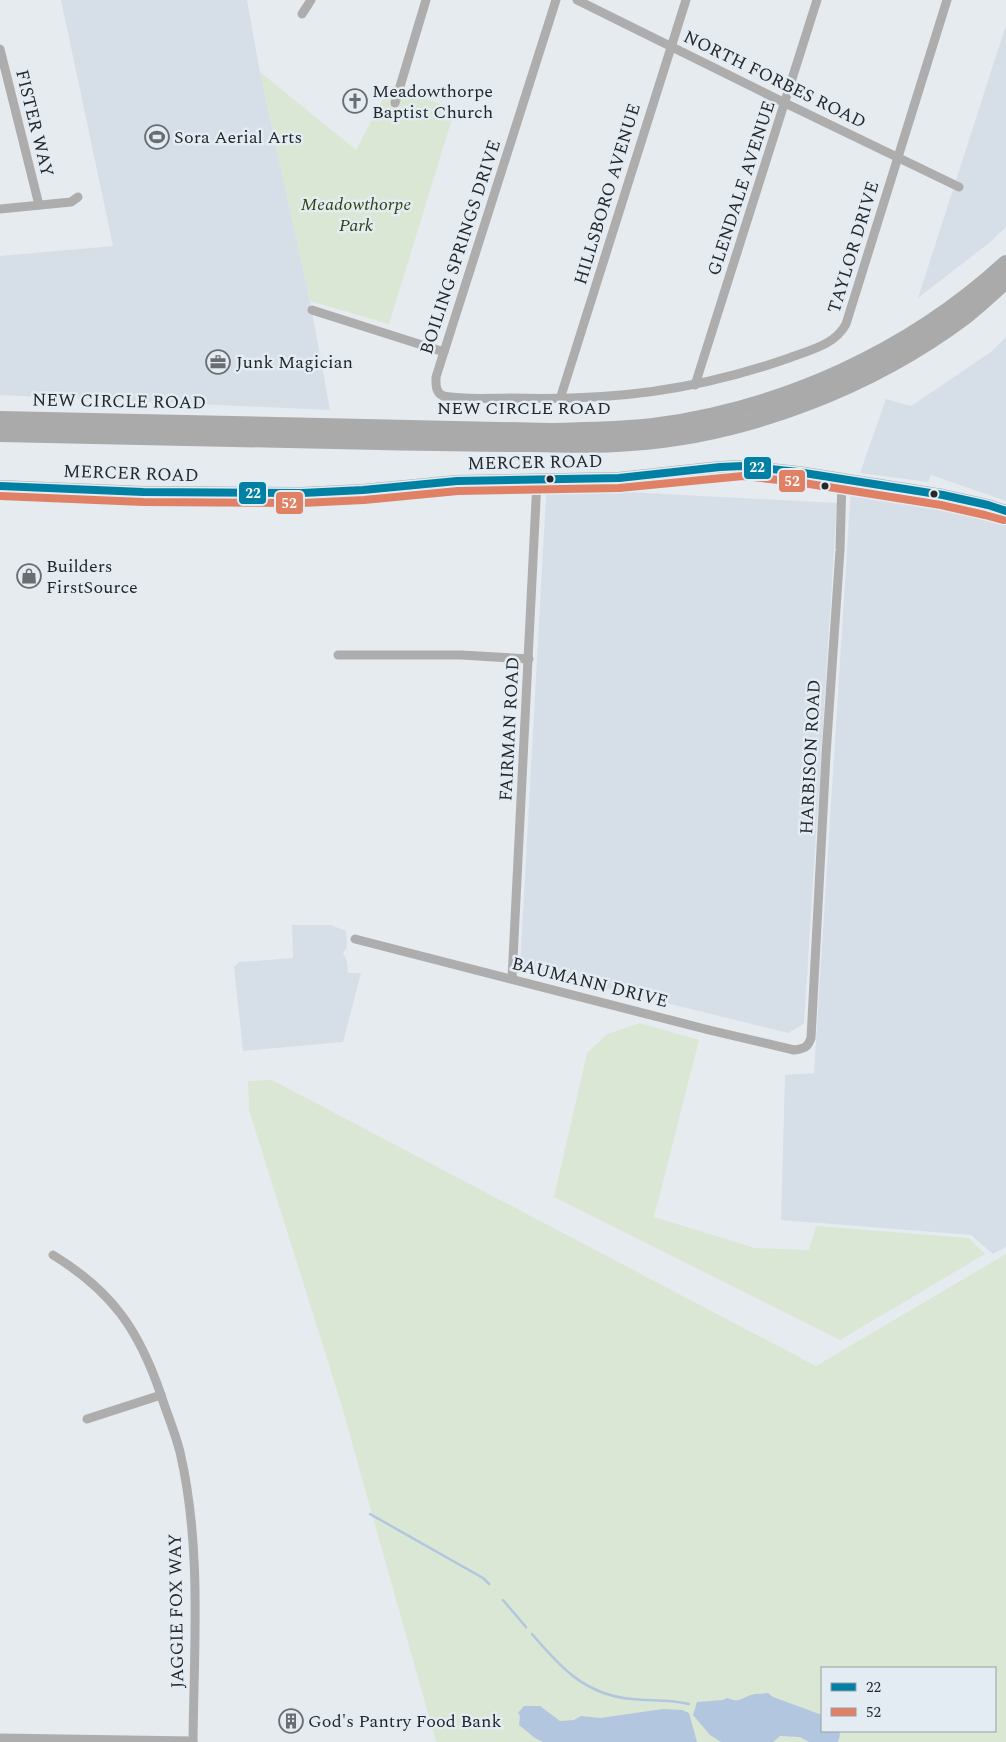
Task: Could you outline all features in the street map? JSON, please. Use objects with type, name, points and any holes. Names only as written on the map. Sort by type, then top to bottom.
[{"type":"highway","name":"NEW CIRCLE ROAD","points":[[203,431],[550,431],[630,428],[701,418],[768,400],[830,377],[863,362],[928,324],[969,294],[1006,263]]},
{"type":"highway","name":"NEW CIRCLE ROAD","points":[[0,419],[134,429],[597,445],[660,440],[720,429],[799,406],[881,369],[933,339],[961,320],[1006,281]]},
{"type":"highway","name":"NEW CIRCLE ROAD","points":[[0,434],[134,429]]},
{"type":"street","points":[[302,14],[311,0]]},
{"type":"street","points":[[395,103],[426,0]]},
{"type":"street","name":"BOILING SPRINGS DRIVE","points":[[437,390],[436,377],[556,0]]},
{"type":"street","name":"NORTH FORBES ROAD","points":[[576,0],[785,104],[959,187]]},
{"type":"street","name":"HILLSBORO AVENUE","points":[[560,399],[686,0]]},
{"type":"street","name":"GLENDALE AVENUE","points":[[695,385],[817,0]]},
{"type":"street","name":"TAYLOR DRIVE","points":[[437,390],[440,395],[448,397],[560,399],[643,394],[695,385],[754,370],[835,339],[846,324],[947,0]]},
{"type":"street","name":"FISTER WAY","points":[[0,49],[39,205]]},
{"type":"street","points":[[0,208],[70,202],[78,197]]},
{"type":"street","points":[[312,310],[444,352]]},
{"type":"street","name":"MERCER ROAD","points":[[0,486],[143,492],[326,493],[457,480],[619,478],[743,466],[790,471],[943,495],[1006,511]]},
{"type":"street","name":"HARBISON ROAD","points":[[811,1038],[826,755],[840,550],[842,479]]},
{"type":"street","name":"FAIRMAN ROAD","points":[[512,979],[537,480]]},
{"type":"street","points":[[338,655],[461,655],[529,659]]},
{"type":"street","name":"BAUMANN DRIVE","points":[[355,939],[794,1050],[804,1049],[809,1045],[811,1038]]},
{"type":"street","name":"JAGGIE FOX WAY","points":[[53,1255],[94,1284],[118,1309],[128,1323],[146,1354],[173,1427],[189,1502],[194,1547],[196,1594],[192,1741]]},
{"type":"street","points":[[87,1419],[161,1395]]},
{"type":"street","points":[[0,1738],[192,1741]]},
{"type":"shaded area","points":[[61,0],[247,0],[260,72],[310,301],[330,410],[0,395],[0,256],[113,246]]},
{"type":"shaded area","points":[[1006,25],[1006,227],[989,243],[918,298]]},
{"type":"shaded area","points":[[1006,337],[1006,501],[931,475],[928,482],[860,473],[886,399],[911,406],[991,352]]},
{"type":"shaded area","points":[[851,487],[948,501],[1006,521],[1006,1247],[993,1254],[971,1235],[781,1220],[785,1075],[814,1073]]},
{"type":"shaded area","points":[[551,488],[837,503],[804,1024],[788,1033],[520,967],[546,496]]},
{"type":"shaded area","points":[[292,925],[331,925],[346,931],[347,948],[343,952],[347,962],[348,973],[361,973],[343,1042],[243,1051],[234,967],[239,962],[293,958]]},
{"type":"green space","name":"Meadowthorpe Park","points":[[260,72],[356,150],[390,86],[455,109],[389,324],[310,301]]},
{"type":"green space","points":[[640,1023],[699,1040],[654,1217],[755,1248],[809,1250],[816,1226],[969,1238],[985,1254],[840,1340],[554,1197],[587,1053],[607,1034]]},
{"type":"green space","points":[[272,1080],[816,1366],[1006,1254],[1006,1742],[436,1742],[340,1400],[249,1110],[248,1081]]},
{"type":"water","points":[[768,1693],[773,1697],[821,1715],[821,1732],[839,1732],[838,1742],[809,1742],[800,1737],[780,1736],[773,1742],[721,1742],[710,1735],[693,1715],[697,1702],[727,1698],[739,1700],[753,1694]]},
{"type":"water","points":[[524,1706],[540,1706],[560,1721],[574,1720],[581,1716],[600,1718],[663,1709],[682,1710],[689,1713],[697,1742],[543,1742],[519,1725],[520,1716],[518,1713]]},
{"type":"waterway","points":[[370,1514],[483,1578],[489,1584]]},
{"type":"waterway","points":[[503,1600],[526,1627]]},
{"type":"waterway","points":[[532,1634],[564,1668],[600,1692],[632,1699],[689,1704]]},
{"type":"transit line","name":"22","points":[[0,486],[143,492],[302,493],[363,490],[457,481],[619,478],[743,466],[798,472],[943,495],[1006,511]]},
{"type":"transit line","name":"52","points":[[0,496],[143,502],[302,503],[364,500],[458,491],[619,488],[743,476],[797,482],[941,505],[1003,520]]},
{"type":"place","name":"Meadowthorpe Baptist Church","points":[[355,101]]},
{"type":"place","name":"Sora Aerial Arts","points":[[157,137]]},
{"type":"place","name":"Junk Magician","points":[[218,362]]},
{"type":"place","name":"Builders FirstSource","points":[[29,576]]},
{"type":"place","name":"God's Pantry Food Bank","points":[[291,1721]]}]
